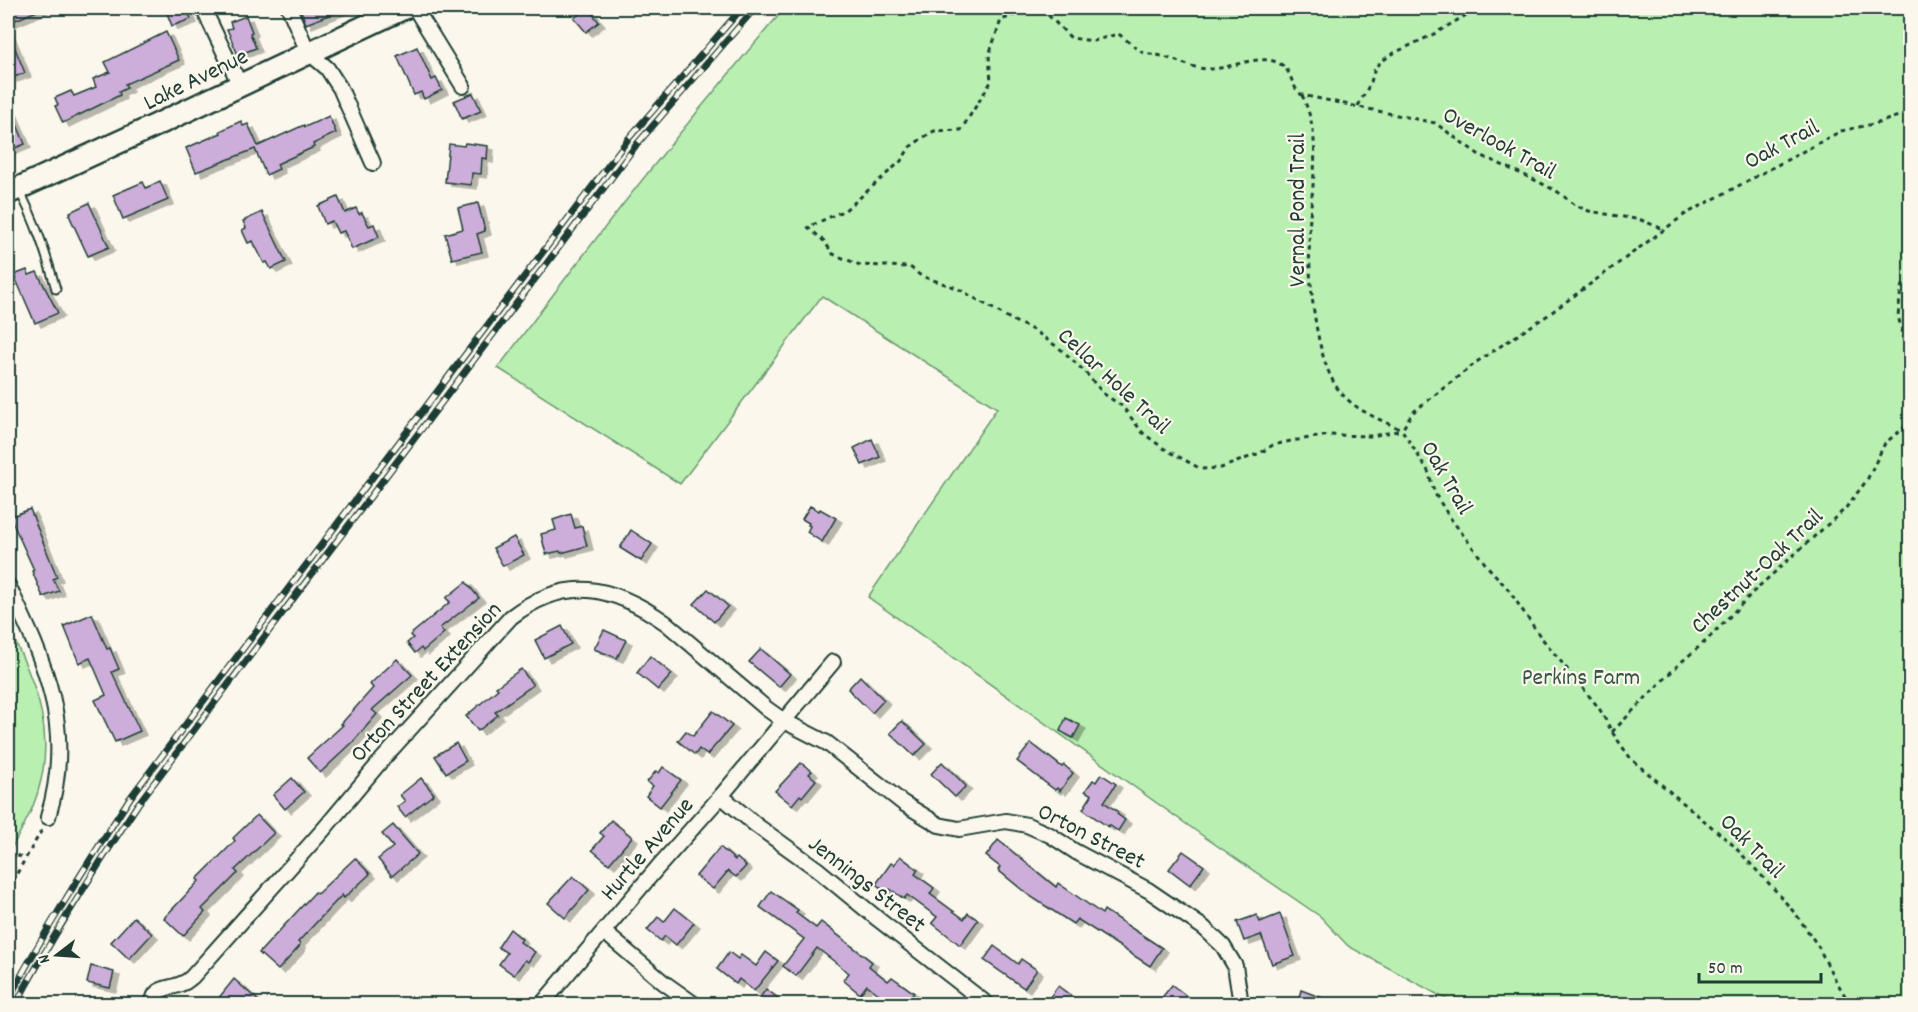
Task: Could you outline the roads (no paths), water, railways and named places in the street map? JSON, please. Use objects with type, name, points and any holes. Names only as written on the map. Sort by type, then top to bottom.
[{"type":"main road","name":"Lake Avenue","points":[[13,190],[404,8]]},
{"type":"street","points":[[203,8],[240,85]]},
{"type":"street","points":[[289,8],[308,52],[327,68],[340,88],[372,163]]},
{"type":"street","points":[[415,8],[463,86]]},
{"type":"street","points":[[8,585],[40,659],[56,710],[60,739],[59,767],[48,818]]},
{"type":"street","name":"Orton Street Extension","points":[[153,1005],[154,996],[161,989],[182,984],[192,977],[324,829],[380,762],[467,668],[495,633],[511,617],[536,600],[558,592],[583,589],[609,593],[638,604],[666,623],[784,721]]},
{"type":"street","name":"Hurtle Avenue","points":[[542,1005],[833,662]]},
{"type":"street","name":"Orton Street","points":[[784,721],[827,743],[903,803],[939,825],[959,829],[1006,821],[1027,825],[1050,835],[1076,852],[1148,890],[1204,928],[1223,946],[1235,966],[1241,1005]]},
{"type":"street","name":"Jennings Street","points":[[721,796],[756,825],[817,869],[987,1005]]},
{"type":"street","points":[[604,932],[694,1005]]},
{"type":"lane","points":[[13,190],[39,233],[56,289]]},
{"type":"railway","points":[[8,1000],[67,897],[130,798],[629,138],[742,8]]},
{"type":"railway","points":[[16,1004],[75,903],[138,804],[637,144],[755,8]]},
{"type":"park label","name":"Perkins Farm","points":[[1581,676]]}]
